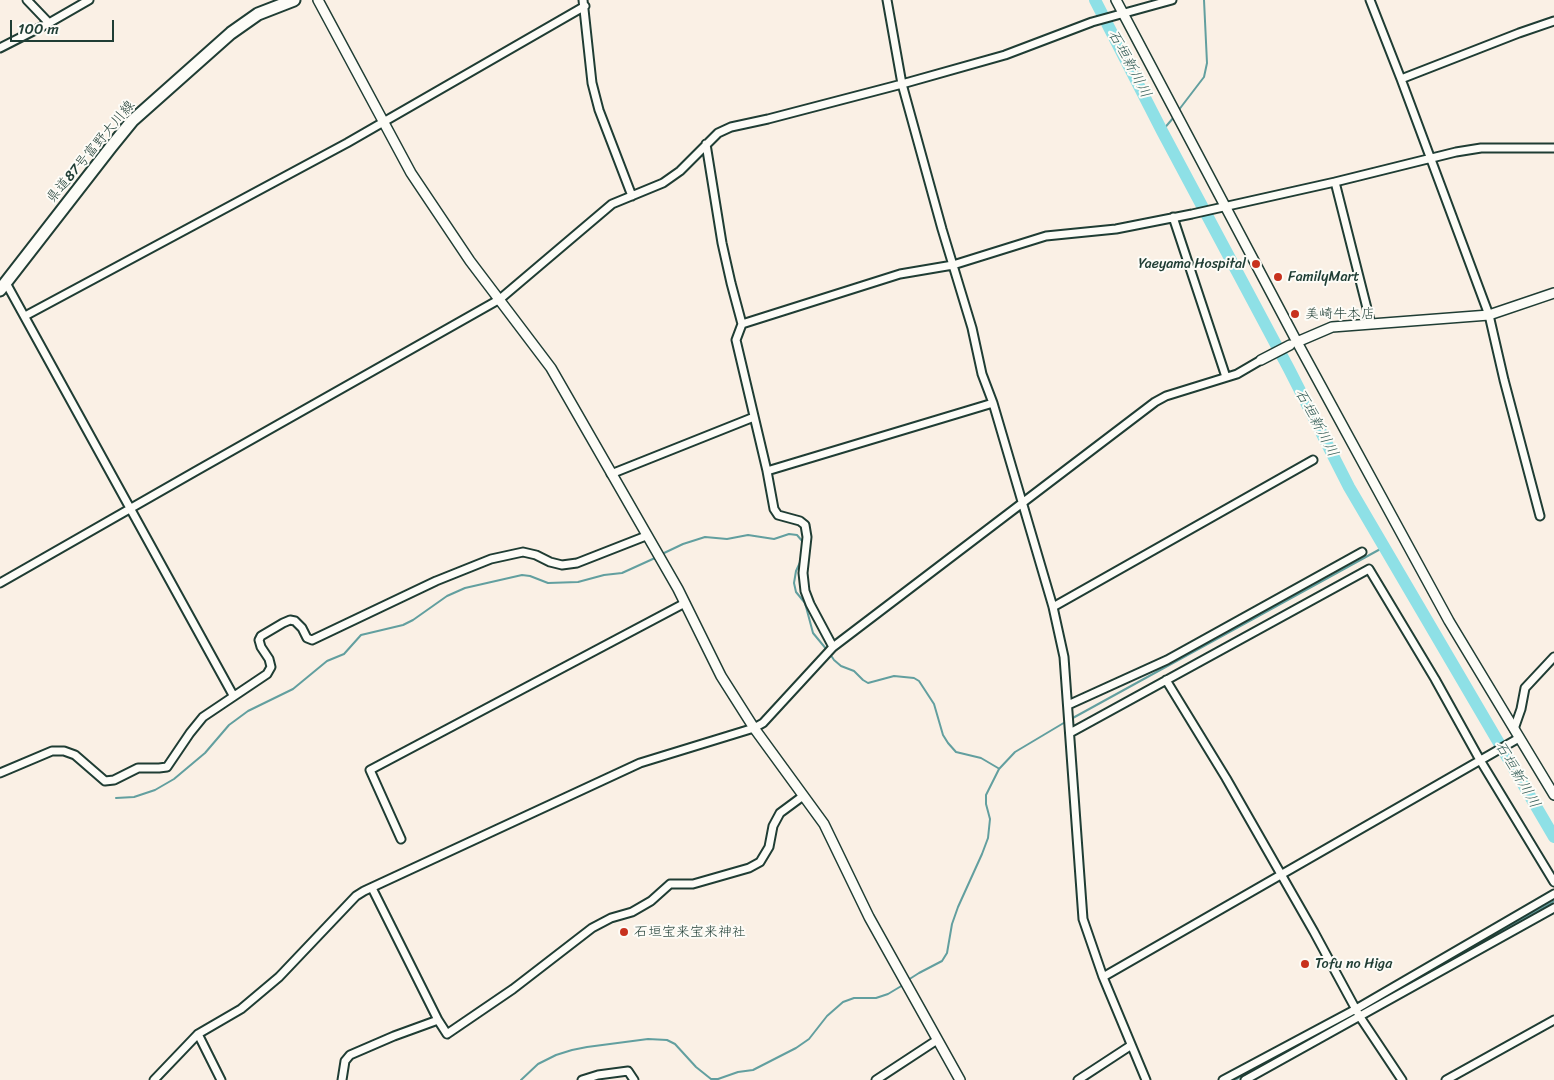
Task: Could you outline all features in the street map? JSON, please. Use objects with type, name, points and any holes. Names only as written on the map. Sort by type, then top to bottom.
[{"type":"main road","name":"県道87号富野大川線","points":[[3,286],[132,121],[232,33],[258,14],[294,0]]},
{"type":"street","points":[[27,0],[49,23]]},
{"type":"street","points":[[0,48],[89,0]]},
{"type":"street","points":[[318,0],[411,174],[470,261],[551,368],[685,603],[721,676],[754,728],[824,824],[869,917],[960,1080]]},
{"type":"street","points":[[887,0],[902,84],[972,328],[982,374],[993,404],[1053,607],[1064,657],[1083,919],[1130,1046],[1146,1080]]},
{"type":"street","points":[[1116,0],[1221,207],[1293,343],[1449,621],[1554,795]]},
{"type":"street","points":[[0,583],[500,299],[612,204],[655,187],[674,175],[718,133],[731,127],[902,84],[1004,55],[1092,22],[1172,0]]},
{"type":"street","points":[[1370,0],[1402,79],[1488,315],[1540,516]]},
{"type":"street","points":[[25,316],[383,122],[584,3],[592,83],[599,110],[632,196]]},
{"type":"street","points":[[1402,79],[1554,21]]},
{"type":"street","points":[[706,144],[722,244],[742,324],[736,340],[767,471],[774,510],[778,515],[800,521],[805,525],[807,537],[803,573],[805,591],[833,647]]},
{"type":"street","points":[[742,324],[900,274],[953,265],[1046,236],[1116,229],[1192,214],[1456,152],[1481,148],[1554,148]]},
{"type":"street","points":[[1334,182],[1371,324]]},
{"type":"street","points":[[1173,217],[1226,378]]},
{"type":"street","points":[[3,286],[25,316],[233,695]]},
{"type":"street","points":[[154,1080],[198,1034],[241,1009],[280,977],[356,896],[640,763],[763,724],[833,647],[1155,402],[1166,396],[1237,374],[1293,343],[1332,327],[1488,315],[1554,293]]},
{"type":"street","points":[[767,471],[993,404]]},
{"type":"street","points":[[610,474],[754,417]]},
{"type":"street","points":[[1053,607],[1313,460]]},
{"type":"street","points":[[0,773],[52,751],[64,751],[75,755],[105,781],[114,780],[138,768],[167,767],[203,717],[233,695],[267,674],[271,666],[270,659],[261,647],[259,640],[261,636],[283,623],[290,620],[295,621],[302,628],[307,638],[312,640],[436,581],[491,559],[523,552],[562,565],[577,562],[646,536]]},
{"type":"street","points":[[1068,705],[1167,660],[1362,552]]},
{"type":"street","points":[[1070,733],[1370,569],[1480,760],[1554,882]]},
{"type":"street","points":[[401,839],[370,770],[685,603]]},
{"type":"street","points":[[1514,730],[1522,709],[1525,688],[1554,657]]},
{"type":"street","points":[[1166,680],[1226,778],[1360,1016],[1402,1080]]},
{"type":"street","points":[[1104,977],[1519,738]]},
{"type":"street","points":[[372,888],[438,1020],[447,1034],[513,990],[592,928],[612,918],[632,912],[652,901],[670,884],[693,884],[749,868],[760,862],[769,847],[774,826],[780,813],[803,796]]},
{"type":"street","points":[[1223,1080],[1356,1009],[1554,894]]},
{"type":"street","points":[[1245,1080],[1554,908]]},
{"type":"street","points":[[342,1080],[345,1061],[350,1055],[438,1020]]},
{"type":"street","points":[[1446,1080],[1554,1020]]},
{"type":"street","points":[[198,1034],[221,1080]]},
{"type":"street","points":[[876,1080],[937,1040]]},
{"type":"street","points":[[1078,1080],[1130,1046]]},
{"type":"street","points":[[582,1080],[628,1071],[634,1080]]},
{"type":"waterway","name":"石垣新川川","points":[[1095,0],[1349,487],[1554,837]]},
{"type":"waterway","points":[[1178,111],[1204,77],[1207,63],[1204,0]]},
{"type":"waterway","points":[[1162,131],[1174,117]]},
{"type":"waterway","points":[[662,554],[683,544],[705,537],[727,539],[748,535],[774,539],[789,534],[797,535],[803,542]]},
{"type":"waterway","points":[[1071,719],[1384,547]]},
{"type":"waterway","points":[[116,798],[134,797],[155,790],[174,779],[205,753],[229,725],[248,711],[293,689],[327,661],[344,654],[361,635],[403,625],[447,596],[465,588],[522,575],[548,583],[578,582],[604,575],[622,573],[655,558]]},
{"type":"waterway","points":[[802,558],[796,571],[794,583],[796,592],[805,603],[813,633],[827,650]]},
{"type":"waterway","points":[[830,654],[841,666],[854,671],[868,683],[894,676],[914,678],[919,681],[934,704],[943,735],[956,752],[981,758],[998,768]]},
{"type":"waterway","points":[[908,980],[942,961],[947,953],[952,924],[958,907],[988,838],[990,819],[986,795],[999,769],[1015,752],[1067,721]]},
{"type":"waterway","points":[[1420,976],[1554,901]]},
{"type":"waterway","points":[[521,1080],[538,1064],[556,1055],[587,1047],[648,1039],[667,1040],[675,1044],[696,1067],[711,1079],[718,1079],[738,1072],[753,1070],[796,1048],[809,1039],[827,1016],[843,1002],[854,998],[876,998],[888,994],[903,985]]},
{"type":"waterway","points":[[1235,1080],[1313,1036]]},
{"type":"place","name":"Yaeyama Hospital","points":[[1256,264]]},
{"type":"place","name":"FamilyMart","points":[[1278,277]]},
{"type":"place","name":"美崎牛本店","points":[[1295,314]]},
{"type":"place","name":"石垣宝来宝来神社","points":[[624,932]]},
{"type":"place","name":"Tofu no Higa","points":[[1305,964]]}]
